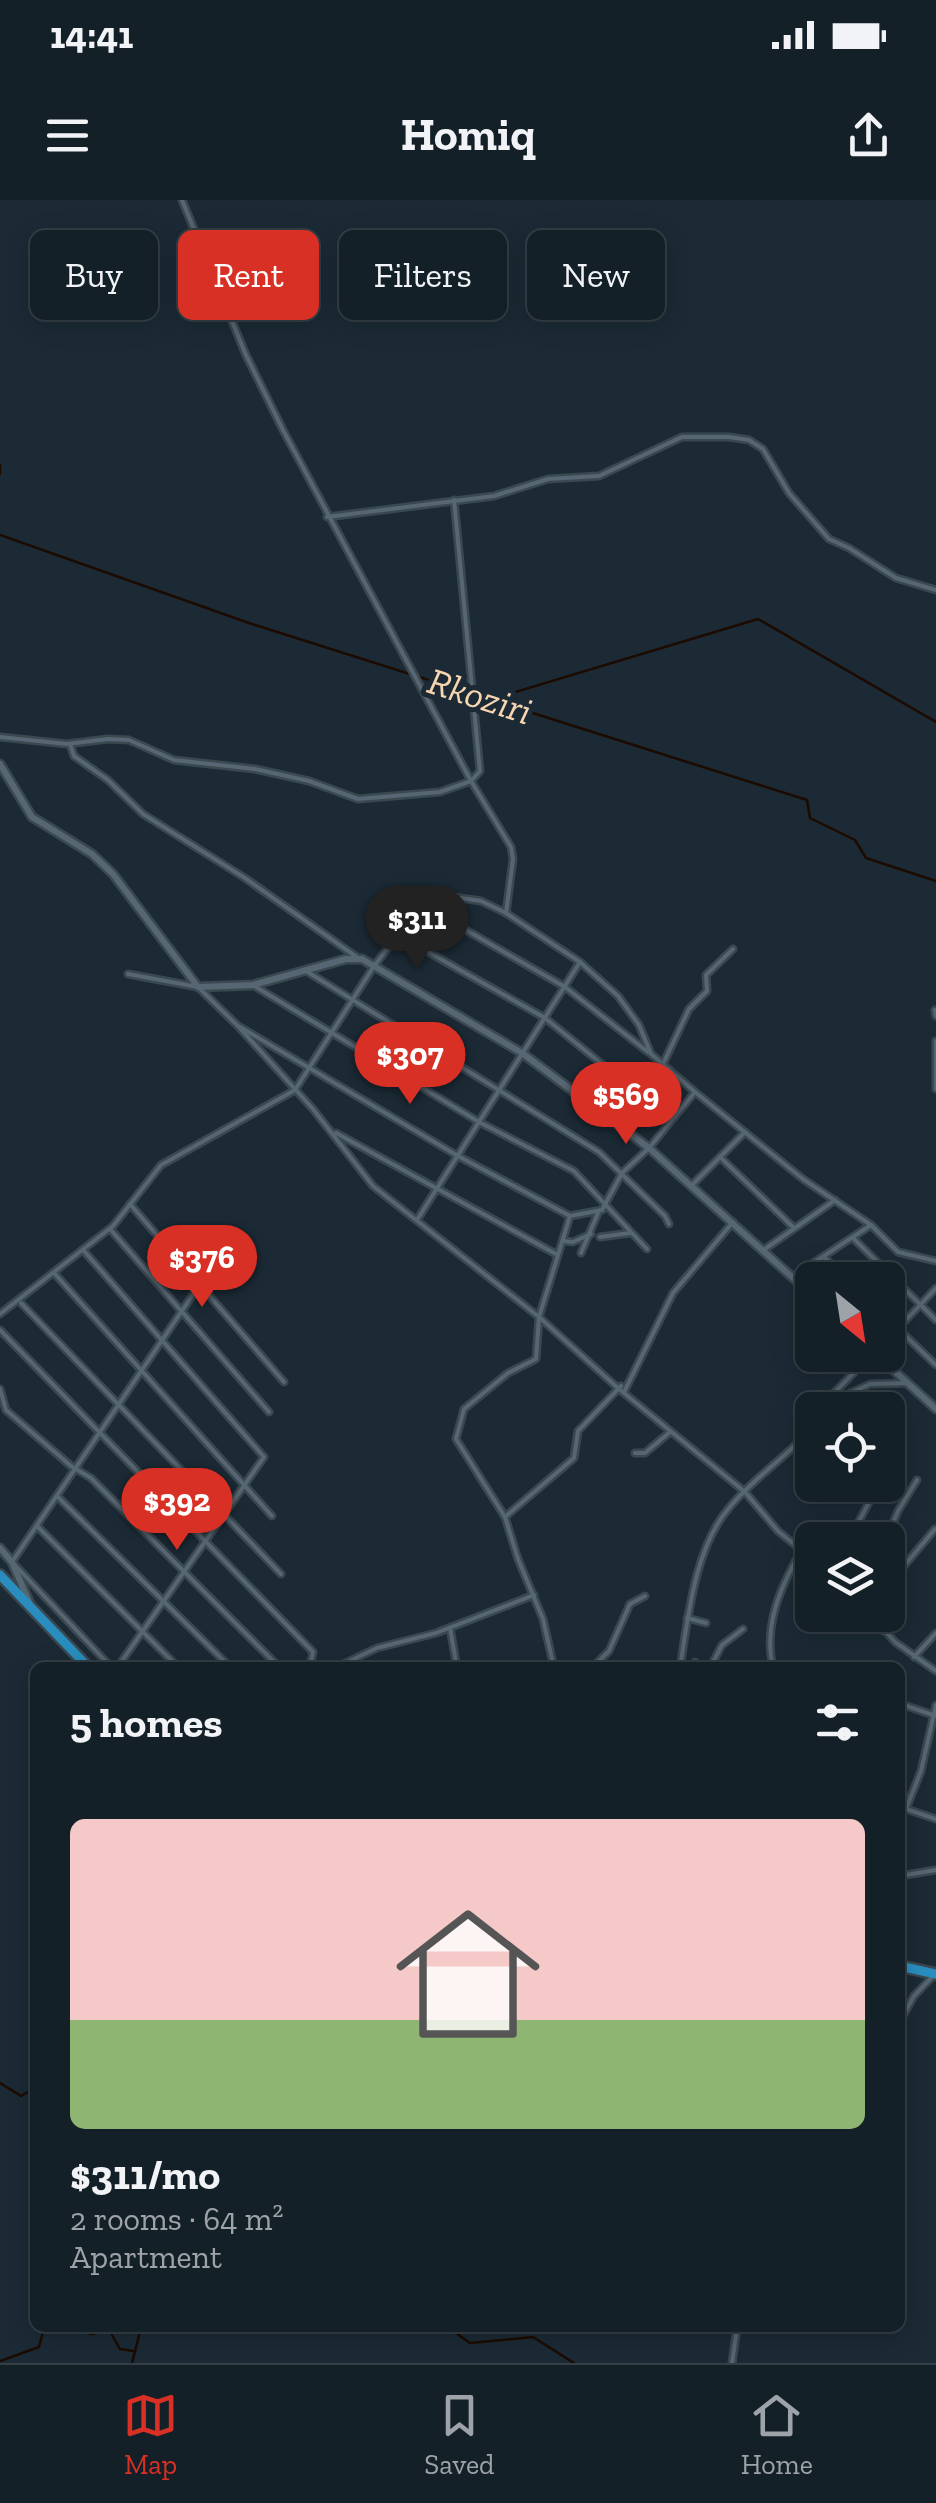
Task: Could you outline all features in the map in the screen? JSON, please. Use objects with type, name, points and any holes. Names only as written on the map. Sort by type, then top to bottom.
[{"type":"main road","points":[[0,1576],[83,1662]]},
{"type":"main road","points":[[905,1967],[936,1974]]},
{"type":"street","points":[[182,200],[246,355],[328,517],[512,853],[506,913]]},
{"type":"street","points":[[328,517],[500,495],[548,479],[610,473],[688,436],[749,440],[763,449],[788,493],[829,540],[896,578],[936,590]]},
{"type":"street","points":[[0,737],[70,744],[108,738],[129,740],[174,760],[255,769],[309,781],[358,798],[440,792],[471,780],[480,771],[454,500]]},
{"type":"street","points":[[70,744],[74,756],[108,780],[143,814],[245,878],[358,958],[522,1053],[650,1148],[795,1280]]},
{"type":"street","points":[[0,764],[32,817],[102,862],[198,987],[332,1131],[373,1186],[539,1317],[670,1432],[746,1492],[795,1545]]},
{"type":"street","points":[[0,1314],[110,1229],[161,1165],[295,1090],[374,966],[425,906],[461,897],[506,913],[580,962],[618,996],[651,1054]]},
{"type":"street","points":[[425,906],[565,987],[803,1179],[871,1224],[902,1254],[936,1261]]},
{"type":"street","points":[[398,935],[544,1018],[634,1090]]},
{"type":"street","points":[[662,1064],[689,1009],[708,991],[706,975],[733,949]]},
{"type":"street","points":[[128,974],[198,987],[253,985],[358,958]]},
{"type":"street","points":[[417,1220],[580,962]]},
{"type":"street","points":[[306,970],[599,1152],[669,1224]]},
{"type":"street","points":[[253,985],[479,1122],[574,1170],[647,1249]]},
{"type":"street","points":[[238,1026],[458,1156],[570,1216],[598,1213]]},
{"type":"street","points":[[936,1041],[936,1089]]},
{"type":"street","points":[[581,1254],[598,1213],[622,1173],[650,1148],[695,1092]]},
{"type":"street","points":[[332,1131],[556,1254]]},
{"type":"street","points":[[692,1185],[745,1132]]},
{"type":"street","points":[[720,1157],[794,1228]]},
{"type":"street","points":[[763,1250],[835,1200]]},
{"type":"street","points":[[130,1204],[284,1382]]},
{"type":"street","points":[[553,1662],[544,1619],[506,1517],[456,1439],[464,1409],[508,1374],[534,1362],[539,1317],[570,1216]]},
{"type":"street","points":[[506,1517],[574,1458],[578,1431],[621,1389],[673,1292],[733,1222]]},
{"type":"street","points":[[792,1277],[871,1224]]},
{"type":"street","points":[[110,1229],[269,1412]]},
{"type":"street","points":[[600,1237],[630,1233]]},
{"type":"street","points":[[561,1240],[567,1244],[591,1234]]},
{"type":"street","points":[[853,1238],[936,1320]]},
{"type":"street","points":[[82,1250],[264,1457],[119,1662]]},
{"type":"street","points":[[824,1257],[829,1262]]},
{"type":"street","points":[[12,1562],[217,1259]]},
{"type":"street","points":[[53,1273],[272,1516]]},
{"type":"street","points":[[905,1321],[936,1288]]},
{"type":"street","points":[[19,1302],[281,1574]]},
{"type":"street","points":[[0,1330],[312,1652],[312,1662]]},
{"type":"street","points":[[905,1336],[936,1365]]},
{"type":"street","points":[[836,1392],[855,1372]]},
{"type":"street","points":[[895,1372],[936,1409]]},
{"type":"street","points":[[854,1392],[870,1384],[908,1383]]},
{"type":"street","points":[[0,1390],[6,1410],[91,1478],[274,1662]]},
{"type":"street","points":[[635,1453],[645,1452],[670,1432]]},
{"type":"street","points":[[681,1662],[705,1544],[730,1505],[795,1444]]},
{"type":"street","points":[[893,1522],[917,1480]]},
{"type":"street","points":[[57,1496],[225,1662]]},
{"type":"street","points":[[859,1522],[869,1502]]},
{"type":"street","points":[[861,1518],[867,1522]]},
{"type":"street","points":[[37,1526],[172,1662]]},
{"type":"street","points":[[905,1564],[935,1529]]},
{"type":"street","points":[[513,1540],[524,1538]]},
{"type":"street","points":[[0,1548],[108,1662]]},
{"type":"street","points":[[12,1562],[32,1608]]},
{"type":"street","points":[[773,1662],[772,1622],[786,1577],[795,1562]]},
{"type":"street","points":[[786,1577],[791,1585]]},
{"type":"street","points":[[348,1662],[377,1648],[450,1628],[534,1595]]},
{"type":"street","points":[[598,1662],[609,1650],[630,1604],[645,1596]]},
{"type":"street","points":[[687,1618],[706,1624]]},
{"type":"street","points":[[450,1628],[455,1662]]},
{"type":"street","points":[[713,1662],[722,1645],[743,1629]]},
{"type":"street","points":[[885,1632],[936,1671]]},
{"type":"street","points":[[914,1657],[936,1633]]},
{"type":"street","points":[[905,1705],[934,1715]]},
{"type":"street","points":[[905,1804],[921,1771],[936,1705]]},
{"type":"street","points":[[905,1809],[936,1819]]},
{"type":"street","points":[[905,1875],[936,1870]]},
{"type":"street","points":[[905,2013],[919,1990],[936,1974]]},
{"type":"street","points":[[732,2363],[737,2332]]},
{"type":"waterway","name":"Rkoziri","points":[[0,465],[0,474]]},
{"type":"waterway","name":"Rkoziri","points":[[0,535],[249,623],[807,800],[810,818],[855,840],[866,858],[936,881]]},
{"type":"waterway","points":[[492,699],[758,619],[936,722]]},
{"type":"waterway","points":[[0,2083],[21,2096],[30,2091]]},
{"type":"waterway","points":[[0,2361],[39,2347],[43,2332]]},
{"type":"waterway","points":[[82,2332],[98,2332]]},
{"type":"waterway","points":[[110,2332],[120,2349],[133,2351]]},
{"type":"waterway","points":[[132,2363],[140,2332]]},
{"type":"waterway","points":[[455,2332],[470,2343],[533,2337],[574,2363]]}]
